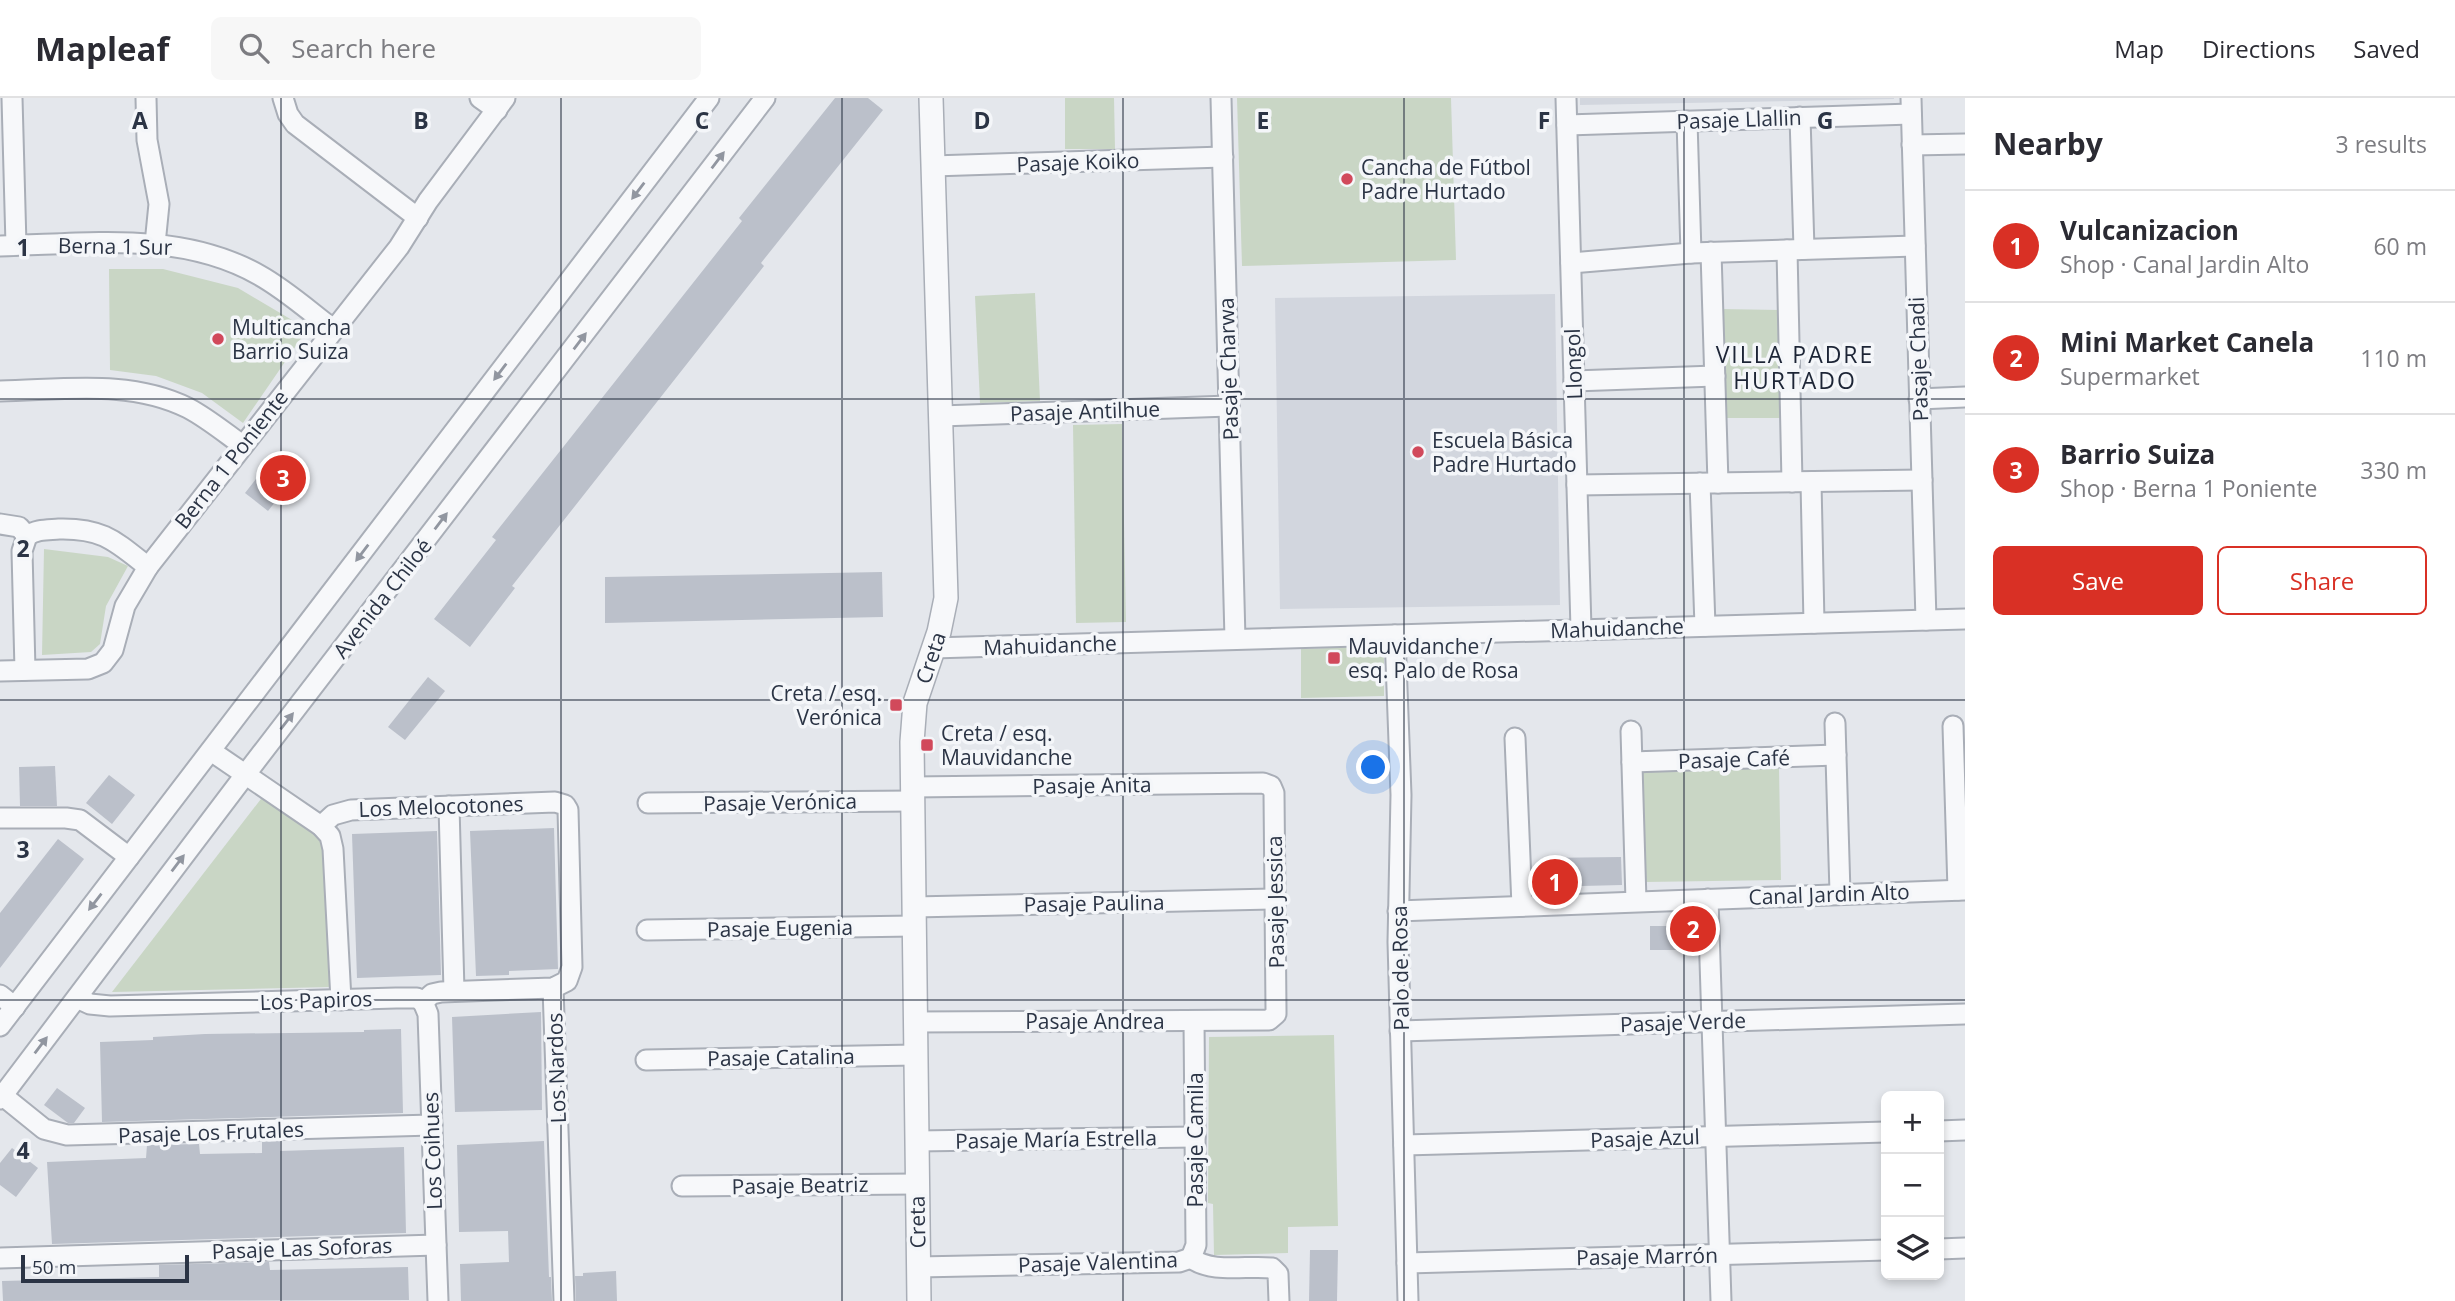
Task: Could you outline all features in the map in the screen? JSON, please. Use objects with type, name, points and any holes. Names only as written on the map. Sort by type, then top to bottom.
[{"type":"street","points":[[8,246],[12,98]]},
{"type":"street","points":[[146,98],[147,140],[159,204],[155,244]]},
{"type":"street","points":[[283,98],[288,114],[304,132],[418,218]]},
{"type":"street","points":[[480,98],[501,104]]},
{"type":"street","name":"Avenida Chiloé","points":[[0,1026],[7,1001],[129,858],[709,98]]},
{"type":"street","name":"Avenida Chiloé","points":[[1,1098],[245,775],[765,98]]},
{"type":"street","name":"Creta","points":[[919,1301],[912,742],[915,703],[939,632],[946,598],[931,98]]},
{"type":"street","name":"Pasaje Charwa","points":[[1221,98],[1235,639]]},
{"type":"street","name":"Llongol","points":[[1566,98],[1581,629]]},
{"type":"street","name":"Berna 1 Poniente","points":[[25,670],[88,669],[103,663],[113,650],[125,607],[135,585],[399,247],[501,104]]},
{"type":"street","name":"Pasaje Llallin","points":[[1567,125],[1800,117],[1911,106]]},
{"type":"street","name":"Pasaje Chadi","points":[[1911,106],[1926,620]]},
{"type":"street","points":[[1800,117],[1796,249],[1801,482],[1814,623]]},
{"type":"street","points":[[1687,121],[1691,253]]},
{"type":"street","points":[[1912,145],[1965,144]]},
{"type":"street","name":"Pasaje Koiko","points":[[933,166],[1223,157]]},
{"type":"street","name":"Berna 1 Sur","points":[[8,246],[155,244],[209,254],[235,263],[282,289],[333,330]]},
{"type":"street","points":[[1571,264],[1691,253],[1915,246]]},
{"type":"street","points":[[1705,626],[1715,376],[1711,252]]},
{"type":"street","points":[[1574,381],[1715,376]]},
{"type":"street","points":[[0,391],[138,391],[190,409],[242,445]]},
{"type":"street","points":[[1919,399],[1965,397]]},
{"type":"street","name":"Pasaje Antilhue","points":[[941,416],[1229,406]]},
{"type":"street","points":[[1577,485],[1922,480]]},
{"type":"street","points":[[0,524],[19,527],[27,536]]},
{"type":"street","points":[[0,671],[25,670],[22,551],[27,536],[42,530],[85,529],[97,532],[113,540],[148,567]]},
{"type":"street","name":"Mahuidanche","points":[[933,648],[1965,619]]},
{"type":"street","name":"Palo de Rosa","points":[[1395,635],[1401,807],[1398,911],[1400,1031],[1408,1301]]},
{"type":"street","points":[[1835,723],[1840,893]]},
{"type":"street","points":[[1953,726],[1962,890]]},
{"type":"street","points":[[1631,732],[1636,901]]},
{"type":"street","points":[[1515,738],[1522,906]]},
{"type":"street","points":[[211,751],[321,826],[333,842],[341,1000]]},
{"type":"street","name":"Pasaje Café","points":[[1632,762],[1836,755]]},
{"type":"street","name":"Pasaje Anita","points":[[912,794],[1263,783],[1271,786]]},
{"type":"street","name":"Pasaje Jessica","points":[[1271,786],[1274,793],[1276,1010],[1273,1017]]},
{"type":"street","name":"Pasaje Verónica","points":[[648,803],[912,794]]},
{"type":"street","name":"Los Melocotones","points":[[321,826],[333,815],[351,810],[555,802],[565,805]]},
{"type":"street","name":"Los Nardos","points":[[564,1301],[553,988],[567,981],[572,967],[569,816],[565,805]]},
{"type":"street","points":[[449,806],[454,991]]},
{"type":"street","points":[[0,818],[80,820],[129,858]]},
{"type":"street","name":"Canal Jardin Alto","points":[[1398,911],[1962,890]]},
{"type":"street","points":[[1708,898],[1721,1301]]},
{"type":"street","name":"Pasaje Paulina","points":[[914,916],[1275,899]]},
{"type":"street","name":"Pasaje Eugenia","points":[[647,930],[914,916]]},
{"type":"street","name":"Los Papiros","points":[[77,999],[90,1004],[110,1006],[410,998],[423,1002],[432,994],[454,991],[553,988]]},
{"type":"street","name":"Los Coihues","points":[[423,1002],[428,1014],[438,1301]]},
{"type":"street","name":"Pasaje Verde","points":[[1400,1031],[1965,1014]]},
{"type":"street","name":"Pasaje Andrea","points":[[915,1022],[1265,1021],[1273,1017]]},
{"type":"street","name":"Pasaje Camila","points":[[1191,1258],[1196,1245],[1194,1021]]},
{"type":"street","name":"Pasaje Catalina","points":[[646,1060],[915,1055]]},
{"type":"street","name":"Pasaje Los Frutales","points":[[1,1098],[44,1129],[67,1135],[432,1125]]},
{"type":"street","points":[[1944,1130],[1965,1130]]},
{"type":"street","name":"Pasaje Azul","points":[[1404,1145],[1881,1132]]},
{"type":"street","name":"Pasaje María Estrella","points":[[916,1141],[1195,1137]]},
{"type":"street","name":"Pasaje Beatriz","points":[[682,1186],[917,1184]]},
{"type":"street","name":"Pasaje Las Soforas","points":[[0,1258],[436,1245]]},
{"type":"street","points":[[1944,1249],[1965,1248]]},
{"type":"street","name":"Pasaje Marrón","points":[[1407,1263],[1881,1250]]},
{"type":"street","name":"Pasaje Valentina","points":[[918,1267],[1178,1262],[1191,1258],[1207,1266],[1268,1267],[1275,1270],[1279,1301]]},
{"type":"shaded area","points":[[1580,98],[1894,98],[1894,99],[1580,105]]},
{"type":"shaded area","name":"Escuela Básica Padre Hurtado","points":[[1555,294],[1560,605],[1280,609],[1275,298]]},
{"type":"green space","points":[[1065,98],[1114,98],[1115,149],[1065,149]]},
{"type":"green space","name":"Cancha de Fútbol Padre Hurtado","points":[[1237,98],[1451,98],[1456,260],[1242,266]]},
{"type":"green space","points":[[109,269],[163,269],[238,288],[292,320],[302,337],[243,423],[202,393],[156,376],[110,370]]},
{"type":"green space","points":[[1035,293],[1040,401],[980,403],[975,296]]},
{"type":"green space","points":[[1720,309],[1785,310],[1785,418],[1719,418]]},
{"type":"green space","points":[[1122,424],[1126,622],[1076,623],[1073,425]]},
{"type":"green space","points":[[44,549],[108,557],[128,566],[106,606],[100,644],[91,652],[42,655]]},
{"type":"green space","points":[[1384,646],[1384,696],[1301,698],[1301,649]]},
{"type":"green space","points":[[1773,765],[1773,768],[1779,768],[1781,880],[1645,882],[1640,769]]},
{"type":"green space","points":[[264,795],[323,841],[330,987],[112,992]]},
{"type":"green space","points":[[1334,1035],[1338,1226],[1288,1227],[1288,1253],[1214,1255],[1213,1204],[1208,1203],[1209,1037]]},
{"type":"building","points":[[835,98],[868,98],[883,110],[761,263],[764,266],[512,586],[515,588],[470,647],[434,619],[496,540],[492,537],[742,221],[739,218]]},
{"type":"building","points":[[271,460],[294,478],[268,511],[245,493]]},
{"type":"building","points":[[882,572],[883,617],[605,623],[605,577]]},
{"type":"building","points":[[428,677],[445,691],[405,740],[388,727]]},
{"type":"building","points":[[55,766],[57,806],[20,806],[19,767]]},
{"type":"building","points":[[109,775],[135,795],[112,824],[86,803]]},
{"type":"building","points":[[554,828],[558,969],[509,971],[509,975],[476,976],[470,831]]},
{"type":"building","points":[[437,831],[441,975],[357,978],[352,834]]},
{"type":"building","points":[[58,839],[84,859],[0,968],[0,913]]},
{"type":"building","points":[[1621,857],[1622,885],[1542,887],[1542,858]]},
{"type":"building","points":[[1650,926],[1695,926],[1696,950],[1650,950]]},
{"type":"building","points":[[541,1012],[542,1110],[455,1112],[452,1017]]},
{"type":"building","points":[[401,1029],[403,1113],[102,1122],[100,1042],[205,1034]]},
{"type":"building","points":[[57,1088],[85,1108],[74,1123],[68,1123],[44,1105]]},
{"type":"building","points":[[280,1141],[280,1151],[404,1147],[406,1233],[52,1244],[47,1162],[146,1158],[147,1145],[199,1144],[200,1154],[262,1153],[262,1142]]},
{"type":"building","points":[[544,1141],[552,1301],[461,1301],[460,1264],[509,1262],[508,1231],[459,1232],[457,1145]]},
{"type":"building","points":[[12,1148],[38,1168],[16,1197],[0,1185],[0,1163]]},
{"type":"building","points":[[1310,1250],[1338,1250],[1337,1301],[1309,1301]]},
{"type":"building","points":[[269,1262],[270,1270],[408,1267],[409,1300],[3,1301],[2,1281],[159,1277],[159,1265]]},
{"type":"building","points":[[616,1271],[617,1301],[576,1301],[575,1276]]},
{"type":"place","name":"Cancha de Fútbol Padre Hurtado","points":[[1347,179]]},
{"type":"place","name":"Multicancha Barrio Suiza","points":[[218,339]]},
{"type":"place","name":"Escuela Básica Padre Hurtado","points":[[1418,452]]},
{"type":"place","name":"Barrio Suiza","points":[[283,478]]},
{"type":"place","name":"Mauvidanche / esq. Palo de Rosa","points":[[1334,658]]},
{"type":"place","name":"Creta / esq. Verónica","points":[[896,705]]},
{"type":"place","name":"Creta / esq. Mauvidanche","points":[[927,745]]},
{"type":"place","name":"Vulcanizacion","points":[[1555,882]]},
{"type":"place","name":"Mini Market Canela","points":[[1693,929]]},
{"type":"district","name":"VILLA PADRE HURTADO","points":[[1795,367]]}]
